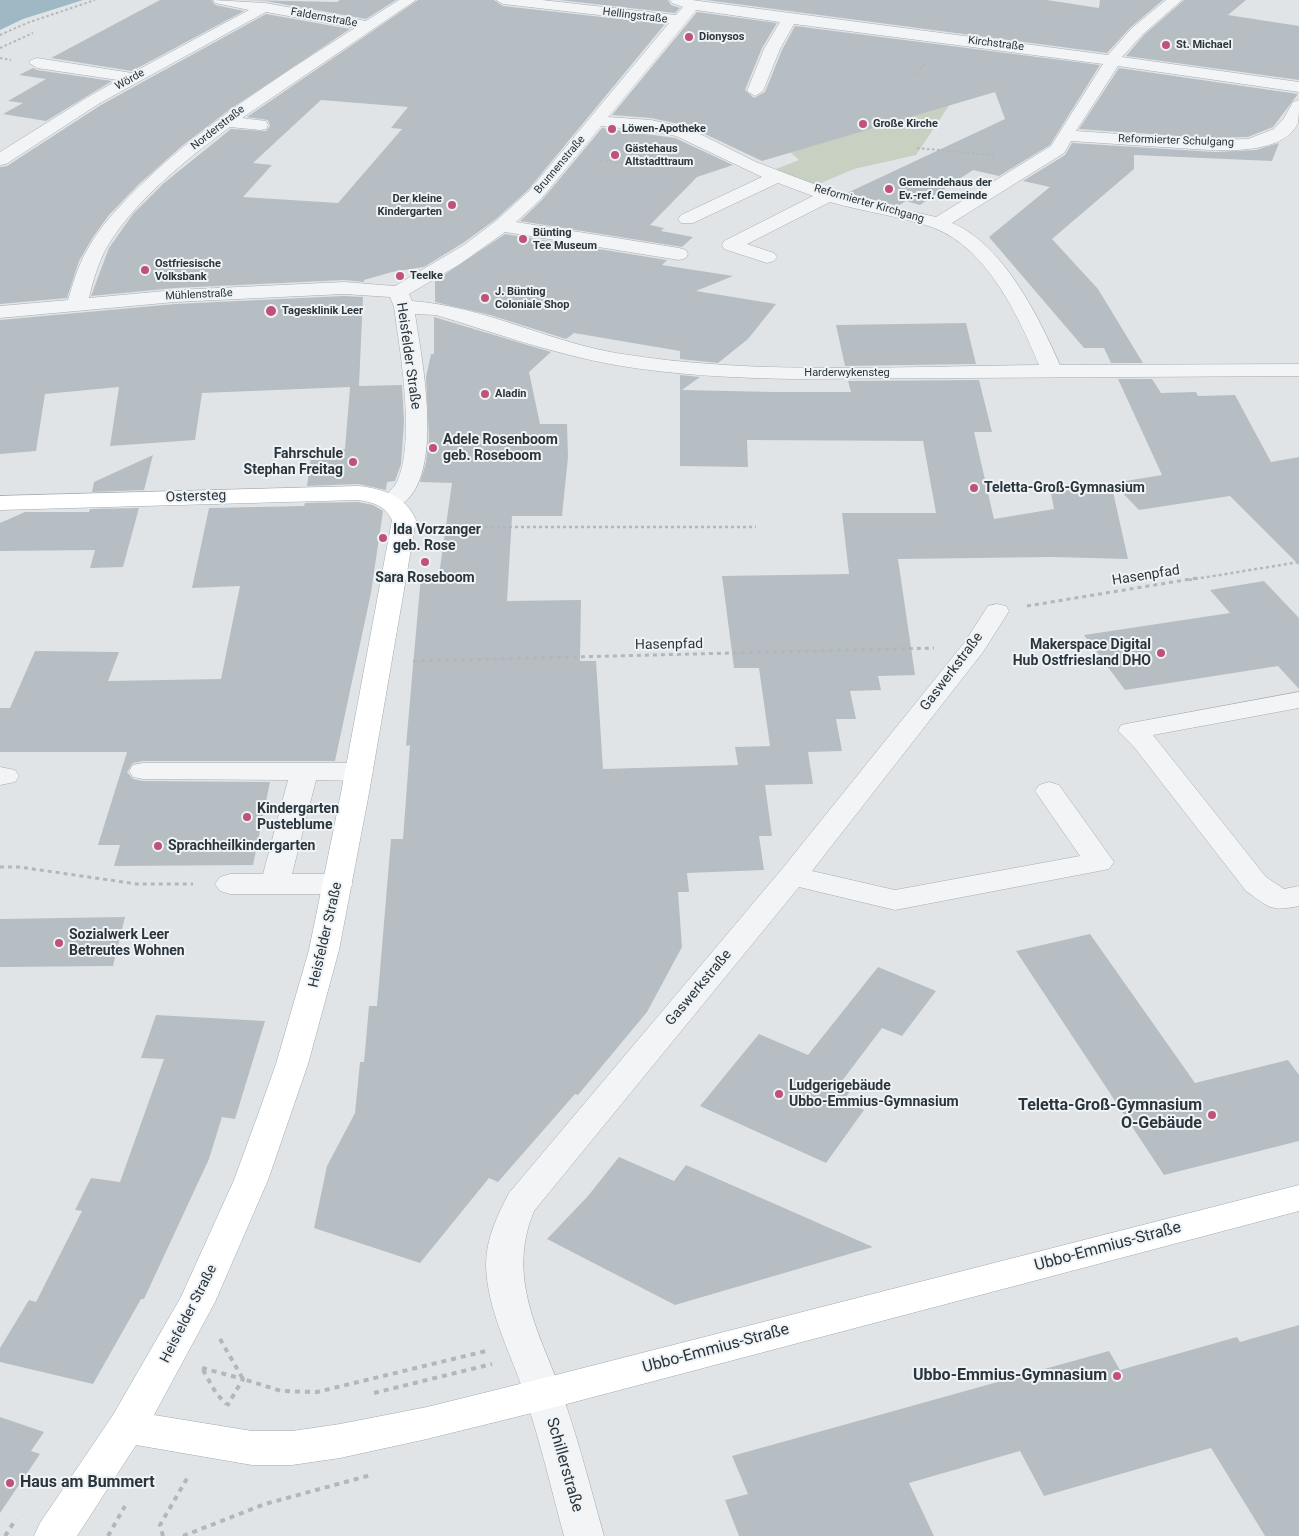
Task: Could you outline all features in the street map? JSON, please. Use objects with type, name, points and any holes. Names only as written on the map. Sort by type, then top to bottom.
[{"type":"main road","name":"Ostersteg","points":[[0,503],[344,493],[368,494],[391,502]]},
{"type":"main road","points":[[391,502],[402,512],[404,526]]},
{"type":"main road","name":"Heisfelder Straße","points":[[54,1536],[127,1427],[197,1302],[251,1180],[292,1064],[324,950],[338,884],[404,526]]},
{"type":"main road","name":"Ubbo-Emmius-Straße","points":[[127,1427],[252,1448],[292,1448],[340,1441],[427,1423],[544,1394],[1299,1198]]},
{"type":"street","name":"Faldernstraße","points":[[220,0],[369,26]]},
{"type":"street","name":"Norderstraße","points":[[77,304],[91,260],[106,237],[128,207],[174,163],[226,121],[312,61],[408,0]]},
{"type":"street","name":"Hellingstraße","points":[[504,0],[678,20]]},
{"type":"street","name":"Reformierter Kirchgang","points":[[596,121],[656,126],[684,133],[750,166],[829,195],[939,223],[1058,149],[1065,135],[1109,69],[1112,59],[1151,18],[1175,0]]},
{"type":"street","name":"Kirchstraße","points":[[685,2],[786,13],[1112,59],[1297,82]]},
{"type":"street","name":"Brunnenstraße","points":[[401,299],[439,269],[503,226],[535,195],[678,20],[685,2]]},
{"type":"street","name":"Wörde","points":[[4,154],[134,78],[265,7]]},
{"type":"street","points":[[755,91],[786,13]]},
{"type":"street","points":[[37,62],[134,78]]},
{"type":"street","name":"Reformierter Schulgang","points":[[1065,135],[1210,144],[1242,144],[1269,139],[1282,132],[1295,115],[1299,105]]},
{"type":"street","points":[[226,121],[260,125]]},
{"type":"street","points":[[687,218],[779,176]]},
{"type":"street","points":[[767,256],[731,245],[829,195]]},
{"type":"street","points":[[939,223],[963,236],[980,252],[1004,282],[1017,300],[1037,336],[1052,372]]},
{"type":"street","points":[[503,226],[679,254]]},
{"type":"street","name":"Mühlenstraße","points":[[0,312],[175,296],[344,288],[401,299]]},
{"type":"street","name":"Harderwykensteg","points":[[401,299],[570,349],[667,367],[793,373],[1299,370]]},
{"type":"street","name":"Heisfelder Straße","points":[[391,502],[406,488],[411,476],[416,438],[415,386],[401,299]]},
{"type":"street","name":"Gaswerkstraße","points":[[544,1394],[504,1277],[504,1254],[507,1234],[521,1203],[792,876],[974,647],[997,611]]},
{"type":"street","points":[[1299,700],[1131,731],[1144,741],[1256,884],[1279,900],[1299,896]]},
{"type":"street","points":[[143,771],[359,772]]},
{"type":"street","points":[[275,884],[304,772]]},
{"type":"street","points":[[792,876],[896,900],[1100,862],[1048,791]]},
{"type":"street","points":[[230,884],[338,884]]},
{"type":"street","name":"Schillerstraße","points":[[544,1394],[584,1536]]},
{"type":"path","points":[[0,35],[27,23],[95,0]]},
{"type":"path","points":[[0,48],[33,33]]},
{"type":"path","points":[[917,148],[963,151],[1036,164]]},
{"type":"path","points":[[566,157],[656,166]]},
{"type":"path","points":[[404,526],[756,527]]},
{"type":"path","name":"Hasenpfad","points":[[997,611],[1299,562]]},
{"type":"path","name":"Hasenpfad","points":[[379,662],[974,647]]},
{"type":"path","points":[[0,867],[19,867],[137,884],[230,884]]},
{"type":"path","points":[[197,1302],[243,1378],[281,1391],[317,1392],[527,1348]]},
{"type":"path","points":[[197,1302],[202,1368],[216,1393],[228,1405],[235,1407]]},
{"type":"path","points":[[368,1395],[527,1348]]},
{"type":"path","points":[[183,1536],[265,1504],[380,1473]]},
{"type":"path","points":[[160,1526],[163,1536]]},
{"type":"shaded area","points":[[966,80],[916,155],[854,169],[814,186],[771,171],[799,160],[779,142]]},
{"type":"water","points":[[0,0],[83,0],[23,19],[0,30]]},
{"type":"building","points":[[160,0],[211,0],[215,5],[244,11],[132,71],[51,58]]},
{"type":"building","points":[[246,0],[337,2],[340,0],[396,0],[366,19],[265,1]]},
{"type":"building","points":[[418,0],[494,0],[503,6],[665,24],[528,190],[496,219],[463,243],[424,267],[392,272],[364,280],[364,282],[344,280],[175,288],[91,296],[109,248],[133,214],[164,183],[231,129],[266,131],[270,126],[268,120],[247,117]],"holes":[[[321,100],[408,107],[391,128],[402,129],[338,203],[243,197],[272,165],[253,163]]]},
{"type":"building","points":[[559,0],[668,0],[671,5],[680,8],[675,13]]},
{"type":"building","points":[[706,0],[1047,0],[1099,8],[1100,0],[1163,0],[1131,27],[1107,53]]},
{"type":"building","points":[[1184,0],[1246,0],[1228,15],[1299,26],[1299,80],[1126,56],[1144,35]]},
{"type":"building","points":[[697,12],[777,23],[762,48],[745,90],[754,98],[765,92],[782,50],[795,26],[1100,65],[1050,145],[999,176],[973,170],[920,205],[906,201],[898,206],[847,193],[1005,119],[995,92],[762,161],[688,126],[651,118],[612,115]]},
{"type":"building","points":[[266,14],[350,29],[229,110],[182,146],[138,185],[109,215],[93,237],[79,261],[67,298],[0,304],[0,167],[7,166],[101,105]]},
{"type":"building","points":[[33,68],[112,81],[46,121],[3,114],[23,103],[8,101],[46,79],[19,75]]},
{"type":"building","points":[[1119,68],[1298,94],[1273,127],[1248,137],[1208,138],[1079,129]]},
{"type":"building","points":[[602,128],[675,138],[733,165],[697,177],[650,225],[664,228],[661,231],[693,237],[682,247],[520,221],[542,200]]},
{"type":"building","points":[[1072,143],[1215,152],[1256,150],[1279,143],[1272,161],[1134,155],[1134,169],[1052,239],[1098,289],[1143,363],[1111,363],[1104,348],[1084,348],[989,237],[1050,187],[1023,181],[1065,155]]},
{"type":"building","points":[[505,234],[667,260],[662,265],[733,276],[696,291],[776,304],[748,339],[718,363],[680,359],[680,351],[574,333],[566,339],[490,315],[435,302],[435,281]]},
{"type":"building","points":[[344,296],[363,297],[359,386],[402,385],[404,421],[401,464],[395,481],[387,482],[386,490],[358,484],[307,486],[312,450],[345,449],[350,387],[202,393],[195,440],[110,446],[119,387],[45,394],[36,451],[0,454],[0,320],[175,304]]},
{"type":"building","points":[[434,317],[551,352],[529,372],[540,424],[567,424],[568,457],[562,516],[512,516],[507,601],[581,600],[580,661],[596,661],[603,769],[738,765],[735,747],[770,746],[759,668],[734,668],[722,576],[849,574],[842,513],[936,513],[923,441],[747,440],[748,467],[680,466],[680,375],[700,377],[682,390],[775,392],[851,392],[848,381],[979,380],[992,432],[974,432],[994,519],[1054,509],[1051,493],[1111,483],[1128,559],[1052,557],[898,559],[915,675],[878,676],[881,690],[850,691],[856,719],[836,719],[842,751],[808,752],[813,784],[765,785],[772,836],[759,836],[764,870],[687,873],[689,892],[678,892],[682,947],[647,1012],[578,1095],[575,1094],[498,1182],[489,1178],[420,1263],[314,1228],[327,1166],[355,1113],[360,1062],[364,1062],[369,1006],[377,1006],[391,839],[403,839],[410,745],[406,746],[421,575],[439,575],[452,483],[420,482],[426,463],[429,438],[426,377],[431,354],[434,354]]},
{"type":"building","points":[[966,323],[976,364],[845,366],[836,325]]},
{"type":"building","points":[[1118,379],[1152,379],[1161,393],[1196,392],[1198,396],[1235,395],[1271,462],[1299,457],[1299,565],[1230,496],[1139,510],[1113,483],[1162,475]]},
{"type":"building","points":[[153,455],[144,490],[92,492],[94,482]]},
{"type":"building","points":[[358,502],[373,505],[383,511],[371,593],[335,761],[143,761],[133,763],[127,772],[133,779],[143,781],[270,782],[253,865],[114,866],[120,845],[98,845],[127,752],[0,752],[0,708],[10,708],[35,651],[119,652],[108,681],[221,679],[240,586],[192,588],[209,508],[304,506],[305,503]]},
{"type":"building","points":[[139,508],[123,567],[90,568],[95,550],[0,551],[0,523],[25,512],[89,512],[90,509]]},
{"type":"building","points":[[1264,581],[1299,618],[1299,689],[1278,666],[1125,690],[1084,635],[1230,613],[1210,590]]},
{"type":"building","name":"Sozialwerk Leer Betreutes Wohnen","points":[[125,917],[113,966],[0,967],[0,919]]},
{"type":"building","name":"Teletta-Groß-Gymnasium O-Gebäude","points":[[1090,934],[1195,1083],[1288,1060],[1299,1075],[1299,1141],[1164,1175],[1016,951]]},
{"type":"building","name":"Ludgerigebäude Ubbo-Emmius-Gymnasium","points":[[878,967],[936,991],[902,1036],[882,1028],[842,1081],[853,1087],[843,1101],[864,1110],[826,1163],[700,1106],[759,1034],[808,1055]]},
{"type":"building","points":[[156,1015],[265,1021],[235,1119],[222,1117],[209,1159],[144,1299],[141,1299],[93,1384],[0,1362],[0,1348],[29,1300],[36,1302],[82,1211],[75,1210],[91,1178],[120,1182],[164,1059],[141,1058]]},
{"type":"building","points":[[619,1157],[674,1181],[686,1165],[873,1247],[675,1305],[547,1239],[588,1196]]},
{"type":"building","name":"Ubbo-Emmius-Gymnasium","points":[[1299,1325],[1299,1536],[1265,1536],[1211,1448],[1044,1496],[1020,1451],[909,1483],[934,1536],[739,1536],[725,1500],[748,1494],[732,1456],[1109,1351],[1120,1370],[1237,1337],[1240,1342]]},
{"type":"building","name":"Haus am Bummert","points":[[0,1417],[44,1432],[31,1451],[40,1454],[0,1513]]},
{"type":"place","name":"Dionysos","points":[[689,37]]},
{"type":"place","name":"St. Michael","points":[[1166,45]]},
{"type":"place","name":"Große Kirche","points":[[863,124]]},
{"type":"place","name":"Löwen-Apotheke","points":[[612,129]]},
{"type":"place","name":"Gästehaus Altstadttraum","points":[[615,155]]},
{"type":"place","name":"Gemeindehaus der Ev.-ref. Gemeinde","points":[[889,189]]},
{"type":"place","name":"Der kleine Kindergarten","points":[[452,205]]},
{"type":"place","name":"Bünting Tee Museum","points":[[523,239]]},
{"type":"place","name":"Ostfriesische Volksbank","points":[[145,270]]},
{"type":"place","name":"Teelke","points":[[400,276]]},
{"type":"place","name":"J. Bünting Coloniale Shop","points":[[485,298]]},
{"type":"place","name":"Tagesklinik Leer","points":[[271,311]]},
{"type":"place","name":"Aladin","points":[[485,394]]},
{"type":"place","name":"Adele Rosenboom geb. Roseboom","points":[[433,448]]},
{"type":"place","name":"Fahrschule Stephan Freitag","points":[[353,462]]},
{"type":"place","name":"Teletta-Groß-Gymnasium","points":[[974,488]]},
{"type":"place","name":"Ida Vorzanger geb. Rose","points":[[383,538]]},
{"type":"place","name":"Sara Roseboom","points":[[425,562]]},
{"type":"place","name":"Makerspace Digital Hub Ostfriesland DHO","points":[[1161,653]]},
{"type":"place","name":"Kindergarten Pusteblume","points":[[247,817]]},
{"type":"place","name":"Sprachheilkindergarten","points":[[158,846]]},
{"type":"place","name":"Sozialwerk Leer Betreutes Wohnen","points":[[59,943]]},
{"type":"place","name":"Ludgerigebäude Ubbo-Emmius-Gymnasium","points":[[779,1094]]},
{"type":"place","name":"Teletta-Groß-Gymnasium O-Gebäude","points":[[1212,1115]]},
{"type":"place","name":"Ubbo-Emmius-Gymnasium","points":[[1117,1376]]},
{"type":"place","name":"Haus am Bummert","points":[[10,1483]]}]
